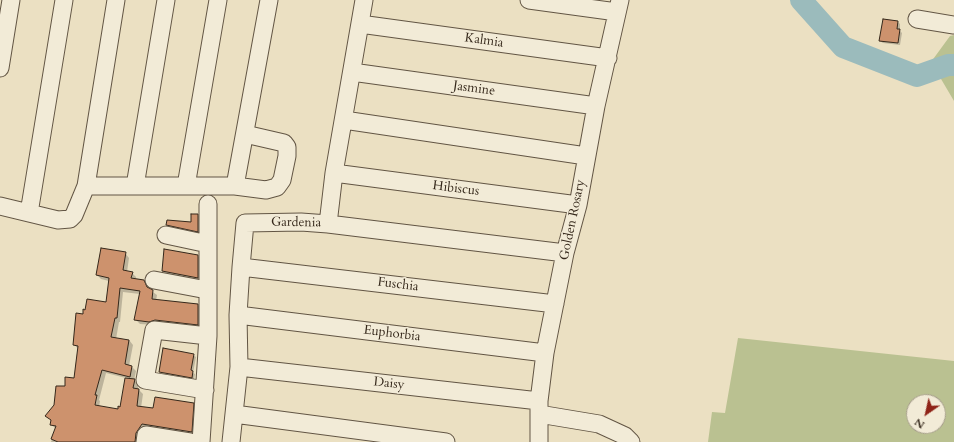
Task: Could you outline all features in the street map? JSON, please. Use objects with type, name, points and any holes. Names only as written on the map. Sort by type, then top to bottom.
[{"type":"street","points":[[0,68],[11,0]]},
{"type":"street","points":[[29,213],[64,0]]},
{"type":"street","points":[[0,206],[58,220],[70,219],[74,215],[86,186],[116,0]]},
{"type":"street","points":[[135,186],[166,0]]},
{"type":"street","points":[[186,186],[218,0]]},
{"type":"street","points":[[235,186],[269,0]]},
{"type":"street","points":[[328,224],[334,173],[364,0]]},
{"type":"street","points":[[529,0],[619,6]]},
{"type":"street","name":"Golden Rosary","points":[[539,442],[539,407],[545,353],[565,252],[578,205],[596,106],[619,6]]},
{"type":"street","points":[[917,19],[954,25]]},
{"type":"street","name":"Kalmia","points":[[360,24],[608,58]]},
{"type":"street","name":"Jasmine","points":[[352,72],[596,106]]},
{"type":"street","points":[[344,120],[586,156]]},
{"type":"street","points":[[86,186],[235,186],[266,190],[277,187],[282,180],[287,156],[287,147],[284,143],[245,134]]},
{"type":"street","name":"Hibiscus","points":[[334,173],[578,205]]},
{"type":"street","points":[[201,442],[208,336],[208,204]]},
{"type":"street","name":"Gardenia","points":[[231,442],[239,367],[238,316],[245,223],[301,222],[328,224],[565,252]]},
{"type":"street","points":[[166,235],[208,244]]},
{"type":"street","name":"Fuschia","points":[[241,267],[555,304]]},
{"type":"street","points":[[154,280],[207,290]]},
{"type":"street","name":"Euphorbia","points":[[238,316],[545,353]]},
{"type":"street","points":[[205,390],[145,380],[154,330],[208,336]]},
{"type":"street","name":"Daisy","points":[[239,367],[539,407],[599,424],[625,436],[631,442]]},
{"type":"street","points":[[234,414],[446,442]]},
{"type":"street","points":[[146,442],[146,435],[190,442]]},
{"type":"green space","points":[[954,35],[954,101],[931,62],[950,36]]},
{"type":"green space","points":[[738,338],[954,361],[954,442],[708,442],[712,412],[725,413]]},
{"type":"building","points":[[883,19],[898,21],[897,29],[900,29],[898,43],[879,41]]},
{"type":"building","points":[[191,214],[198,214],[198,232],[166,225],[167,220],[191,222]]},
{"type":"building","points":[[101,248],[126,252],[123,270],[133,272],[131,278],[144,280],[147,287],[153,290],[152,299],[198,304],[198,325],[155,320],[149,322],[134,320],[140,291],[120,288],[117,318],[115,318],[111,337],[129,340],[125,364],[132,366],[130,377],[102,370],[95,395],[97,395],[95,405],[118,409],[118,406],[120,407],[125,378],[135,379],[133,388],[139,389],[137,406],[153,408],[155,397],[194,403],[192,432],[142,424],[136,433],[135,442],[58,442],[51,439],[56,426],[50,425],[51,420],[45,416],[54,405],[56,386],[65,386],[65,377],[74,378],[78,346],[73,345],[76,313],[83,314],[83,309],[85,310],[87,299],[106,302],[109,278],[96,275]]},
{"type":"building","points":[[164,249],[198,255],[198,278],[162,271]]},
{"type":"building","points":[[163,348],[194,354],[191,370],[193,371],[192,378],[159,372]]},
{"type":"waterway","points":[[801,0],[843,47],[917,76],[948,65],[954,65]]}]
